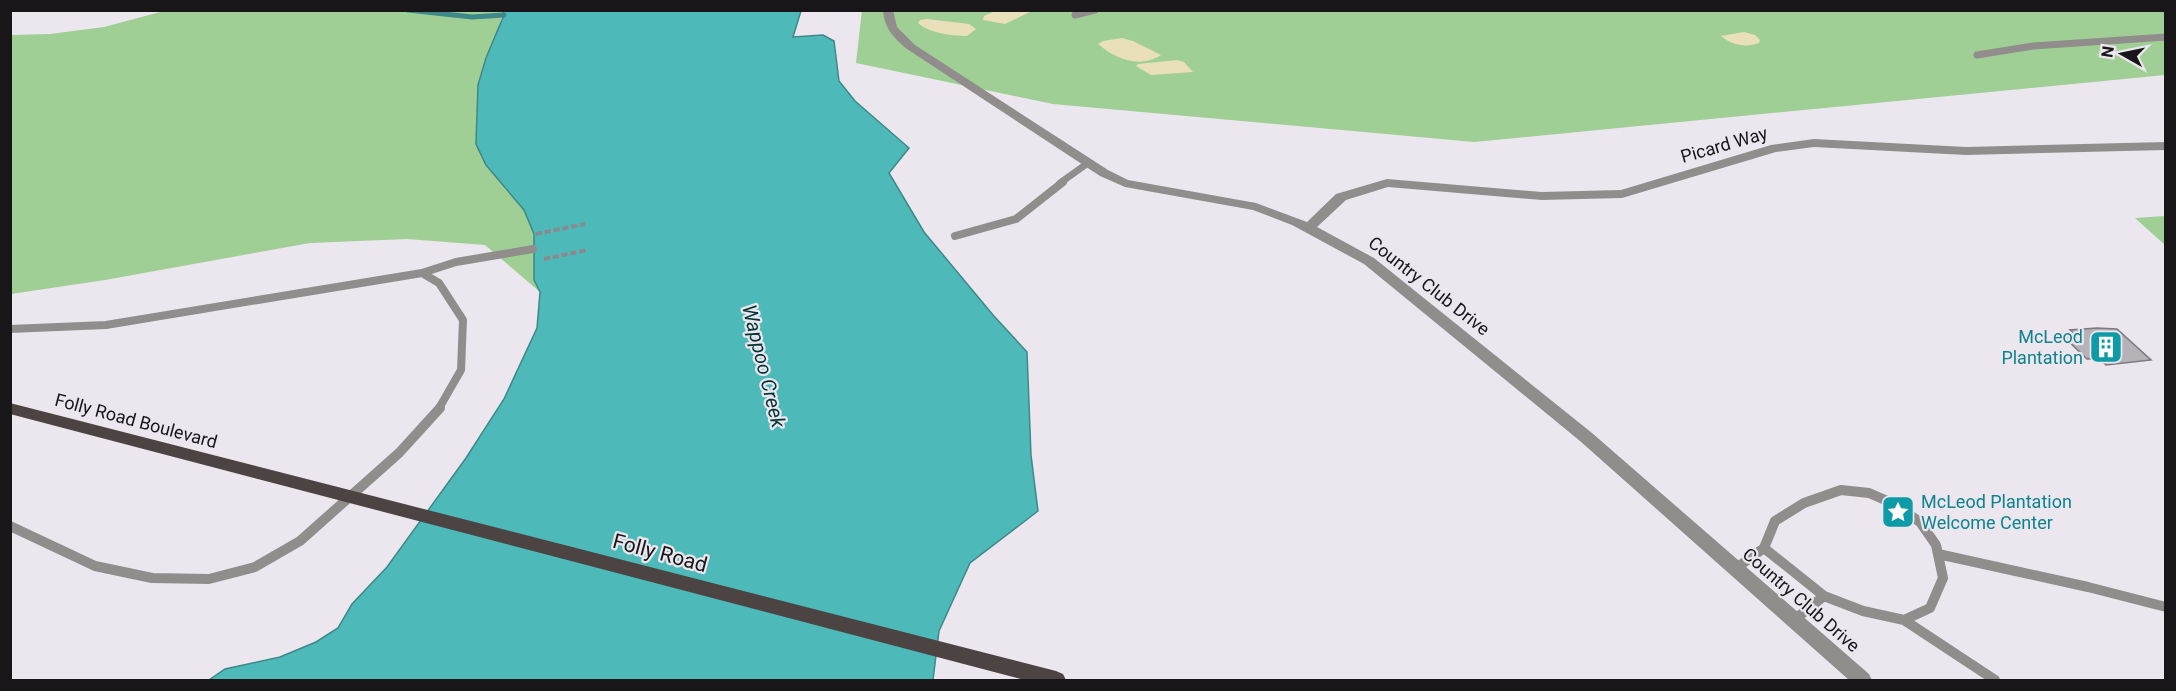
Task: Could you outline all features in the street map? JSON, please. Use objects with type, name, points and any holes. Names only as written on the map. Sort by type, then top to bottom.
[{"type":"main road","name":"Folly Road Boulevard","points":[[10,408],[252,472]]},
{"type":"main road","name":"Folly Road","points":[[252,472],[1054,680]]},
{"type":"street","name":"Country Club Drive","points":[[888,10],[888,20],[894,34],[911,47],[1088,163],[1125,183],[1256,207],[1309,228],[1369,261],[1587,437],[1862,681]]},
{"type":"street","name":"Picard Way","points":[[1309,228],[1341,197],[1387,183],[1562,197],[1597,197],[1622,194],[1775,148],[1814,143],[1966,151],[2166,146]]},
{"type":"lane","points":[[1075,15],[1095,10]]},
{"type":"lane","points":[[1977,55],[2033,46],[2166,37]]},
{"type":"lane","points":[[956,236],[1017,219],[1043,196],[1088,163]]},
{"type":"lane","points":[[10,329],[106,325],[422,273],[456,262],[533,249]]},
{"type":"lane","points":[[10,526],[95,566],[152,578],[209,579],[255,567],[300,541],[399,453],[441,407],[461,370],[463,320],[440,283],[422,273]]},
{"type":"lane","points":[[1735,569],[1764,548],[1775,521],[1803,503],[1842,490],[1869,493],[1892,503],[1920,522],[1936,545],[1943,578],[1930,608],[1904,620]]},
{"type":"lane","points":[[1764,548],[1824,596],[1863,611],[1904,620],[1995,681]]},
{"type":"lane","points":[[1938,554],[2088,587],[2166,607]]},
{"type":"lane","points":[[1794,620],[1824,596]]},
{"type":"green space","points":[[862,10],[2166,11],[2165,75],[1474,142],[1053,104],[856,63]]},
{"type":"green space","points":[[164,11],[503,11],[478,115],[476,144],[486,165],[524,210],[534,234],[534,280],[540,292],[485,245],[407,239],[310,243],[105,280],[11,294],[10,35],[50,34],[104,27]]},
{"type":"green space","points":[[2165,216],[2165,245],[2135,218]]},
{"type":"sand","points":[[997,10],[1032,11],[1005,24],[983,20],[984,16]]},
{"type":"sand","points":[[920,20],[969,24],[976,29],[967,36],[941,33],[918,23]]},
{"type":"sand","points":[[1744,32],[1755,35],[1760,40],[1759,43],[1739,45],[1721,36]]},
{"type":"sand","points":[[1122,38],[1161,55],[1136,62],[1120,58],[1098,44]]},
{"type":"sand","points":[[1177,60],[1184,62],[1193,72],[1151,75],[1136,66],[1138,64]]},
{"type":"water","name":"Wappoo Creek","points":[[503,11],[801,11],[793,37],[823,35],[834,41],[839,81],[855,101],[909,148],[889,173],[924,232],[1027,352],[1031,455],[1038,511],[970,563],[939,631],[933,680],[209,680],[225,669],[280,657],[316,642],[338,628],[352,604],[387,567],[466,458],[504,399],[537,328],[540,292],[534,280],[534,234],[524,210],[486,165],[476,144],[478,85],[486,58],[504,15]]},
{"type":"building","name":"McLeod Plantation","points":[[2117,329],[2151,360],[2106,365],[2100,359],[2087,359],[2063,336],[2075,335],[2070,330]]},
{"type":"waterway","points":[[408,10],[472,17],[504,15]]},
{"type":"place","name":"McLeod Plantation","points":[[2106,347]]},
{"type":"place","name":"McLeod Plantation Welcome Center","points":[[1898,512]]}]
